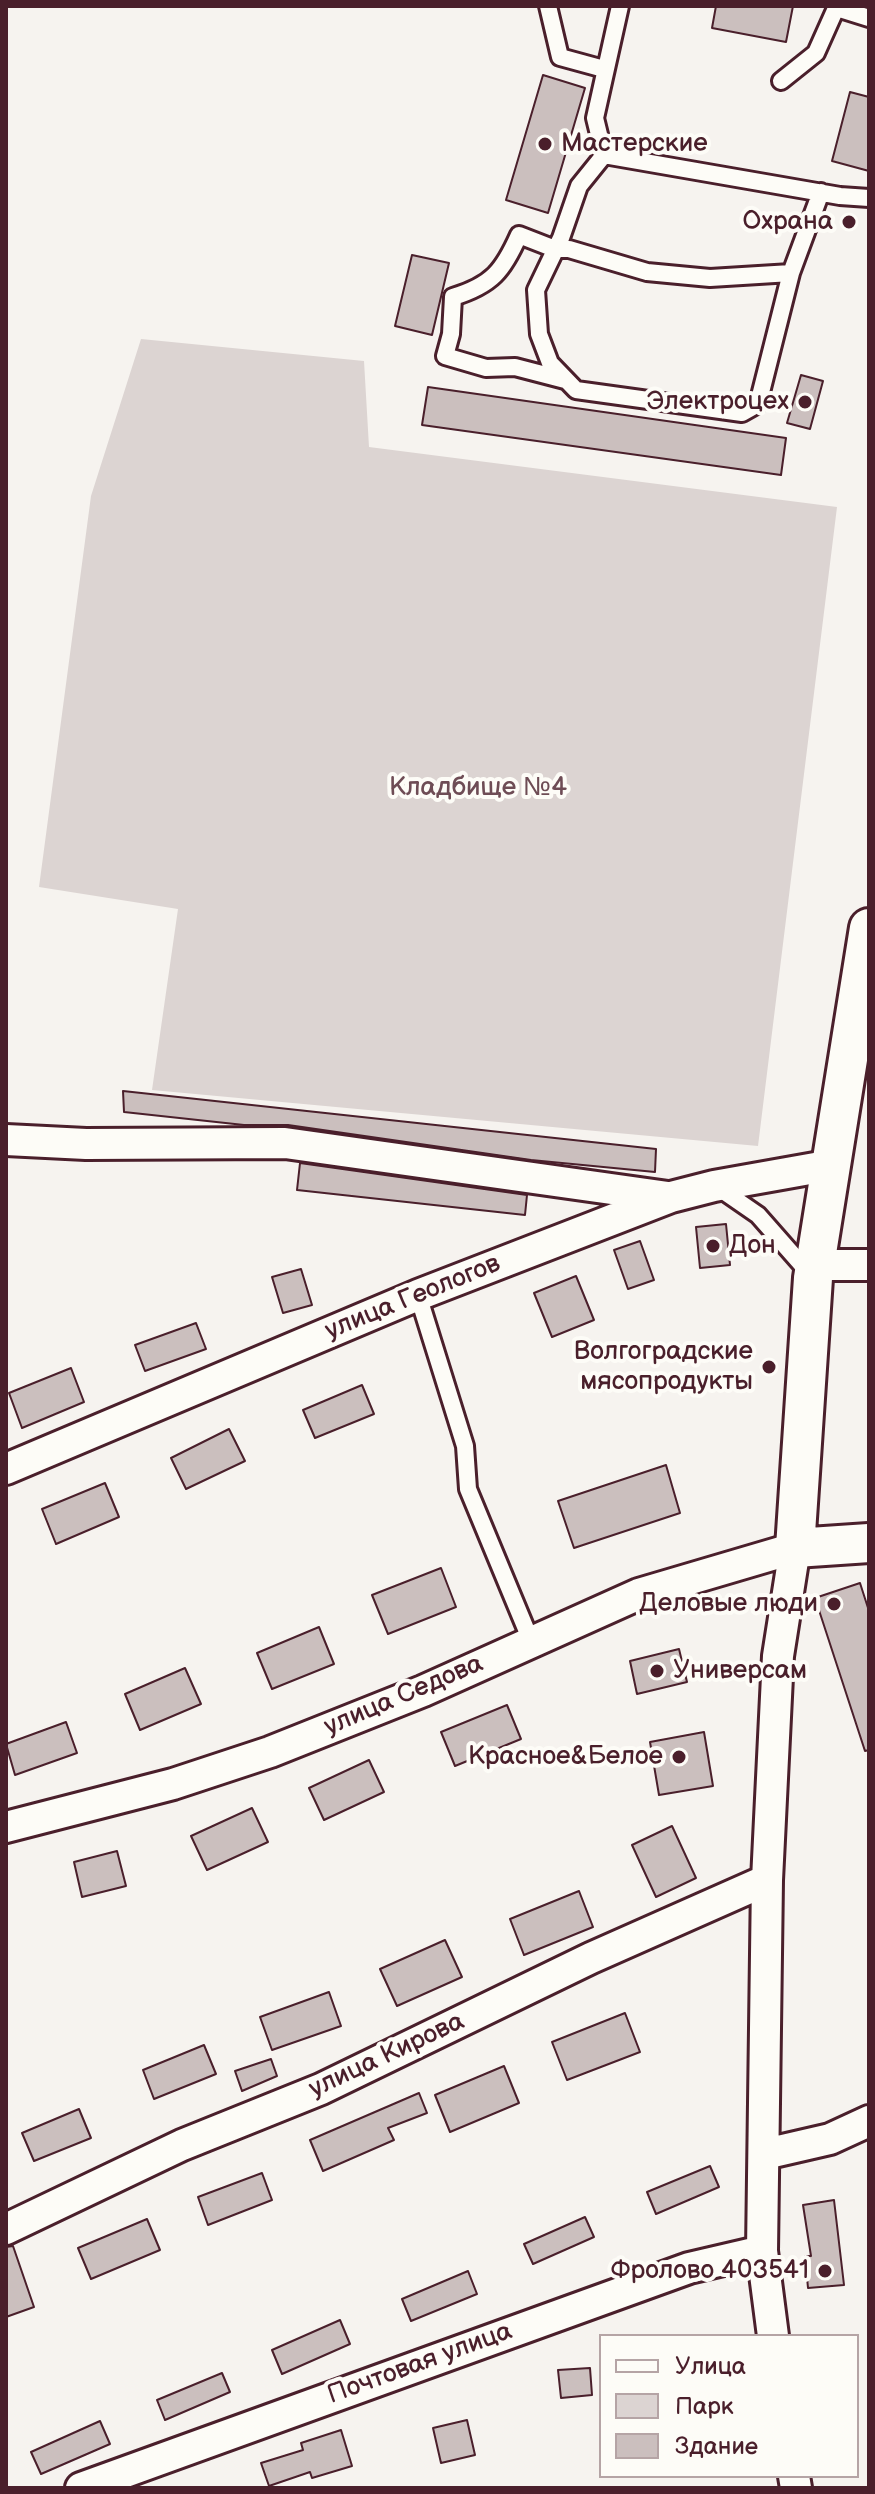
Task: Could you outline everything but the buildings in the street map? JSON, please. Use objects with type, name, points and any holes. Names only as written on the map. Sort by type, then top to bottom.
[{"type":"street","points":[[773,2334],[762,2251],[767,1880],[778,1656],[795,1548],[814,1272],[869,928]]},
{"type":"street","points":[[6,1140],[86,1144],[285,1143],[671,1197]]},
{"type":"street","name":"улица Геологов","points":[[6,1469],[418,1295],[671,1197],[714,1186],[832,1165]]},
{"type":"street","points":[[814,1272],[869,1265]]},
{"type":"street","points":[[795,1548],[869,1543]]},
{"type":"street","name":"улица Седова","points":[[6,1827],[173,1784],[270,1752],[423,1691],[639,1594],[795,1548]]},
{"type":"street","name":"улица Кирова","points":[[6,2229],[182,2145],[321,2089],[591,1958],[767,1880]]},
{"type":"street","points":[[765,2154],[830,2139],[869,2121]]},
{"type":"street","name":"Почтовая улица","points":[[81,2488],[689,2268],[762,2251]]},
{"type":"lane","points":[[548,6],[560,57],[604,69]]},
{"type":"lane","points":[[604,155],[595,118],[620,6]]},
{"type":"lane","points":[[781,81],[816,53],[837,7],[869,18]]},
{"type":"lane","points":[[604,155],[869,198]]},
{"type":"lane","points":[[604,155],[579,186],[536,290],[539,334],[550,363],[576,390],[742,413],[758,404],[791,273],[821,192]]},
{"type":"lane","points":[[566,380],[515,367],[486,368],[445,356],[451,334],[453,297],[478,289],[505,267],[519,235],[555,249],[569,249],[663,274],[710,278],[791,273]]},
{"type":"lane","points":[[714,1186],[758,1215],[814,1272]]},
{"type":"lane","points":[[418,1295],[465,1446],[468,1489],[531,1641]]},
{"type":"green space","name":"Кладбище №4","points":[[141,339],[364,361],[369,447],[837,507],[758,1146],[152,1090],[178,909],[39,887],[91,496]]},
{"type":"place","name":"Мастерские","points":[[545,144]]},
{"type":"place","name":"Охрана","points":[[849,222]]},
{"type":"place","name":"Электроцех","points":[[805,402]]},
{"type":"place","name":"Дон","points":[[713,1246]]},
{"type":"place","name":"Волгоградские мясопродукты","points":[[769,1367]]},
{"type":"place","name":"Деловые люди","points":[[834,1604]]},
{"type":"place","name":"Универсам","points":[[657,1671]]},
{"type":"place","name":"Красное&Белое","points":[[679,1757]]},
{"type":"place","name":"Фролово 403541","points":[[825,2271]]}]
